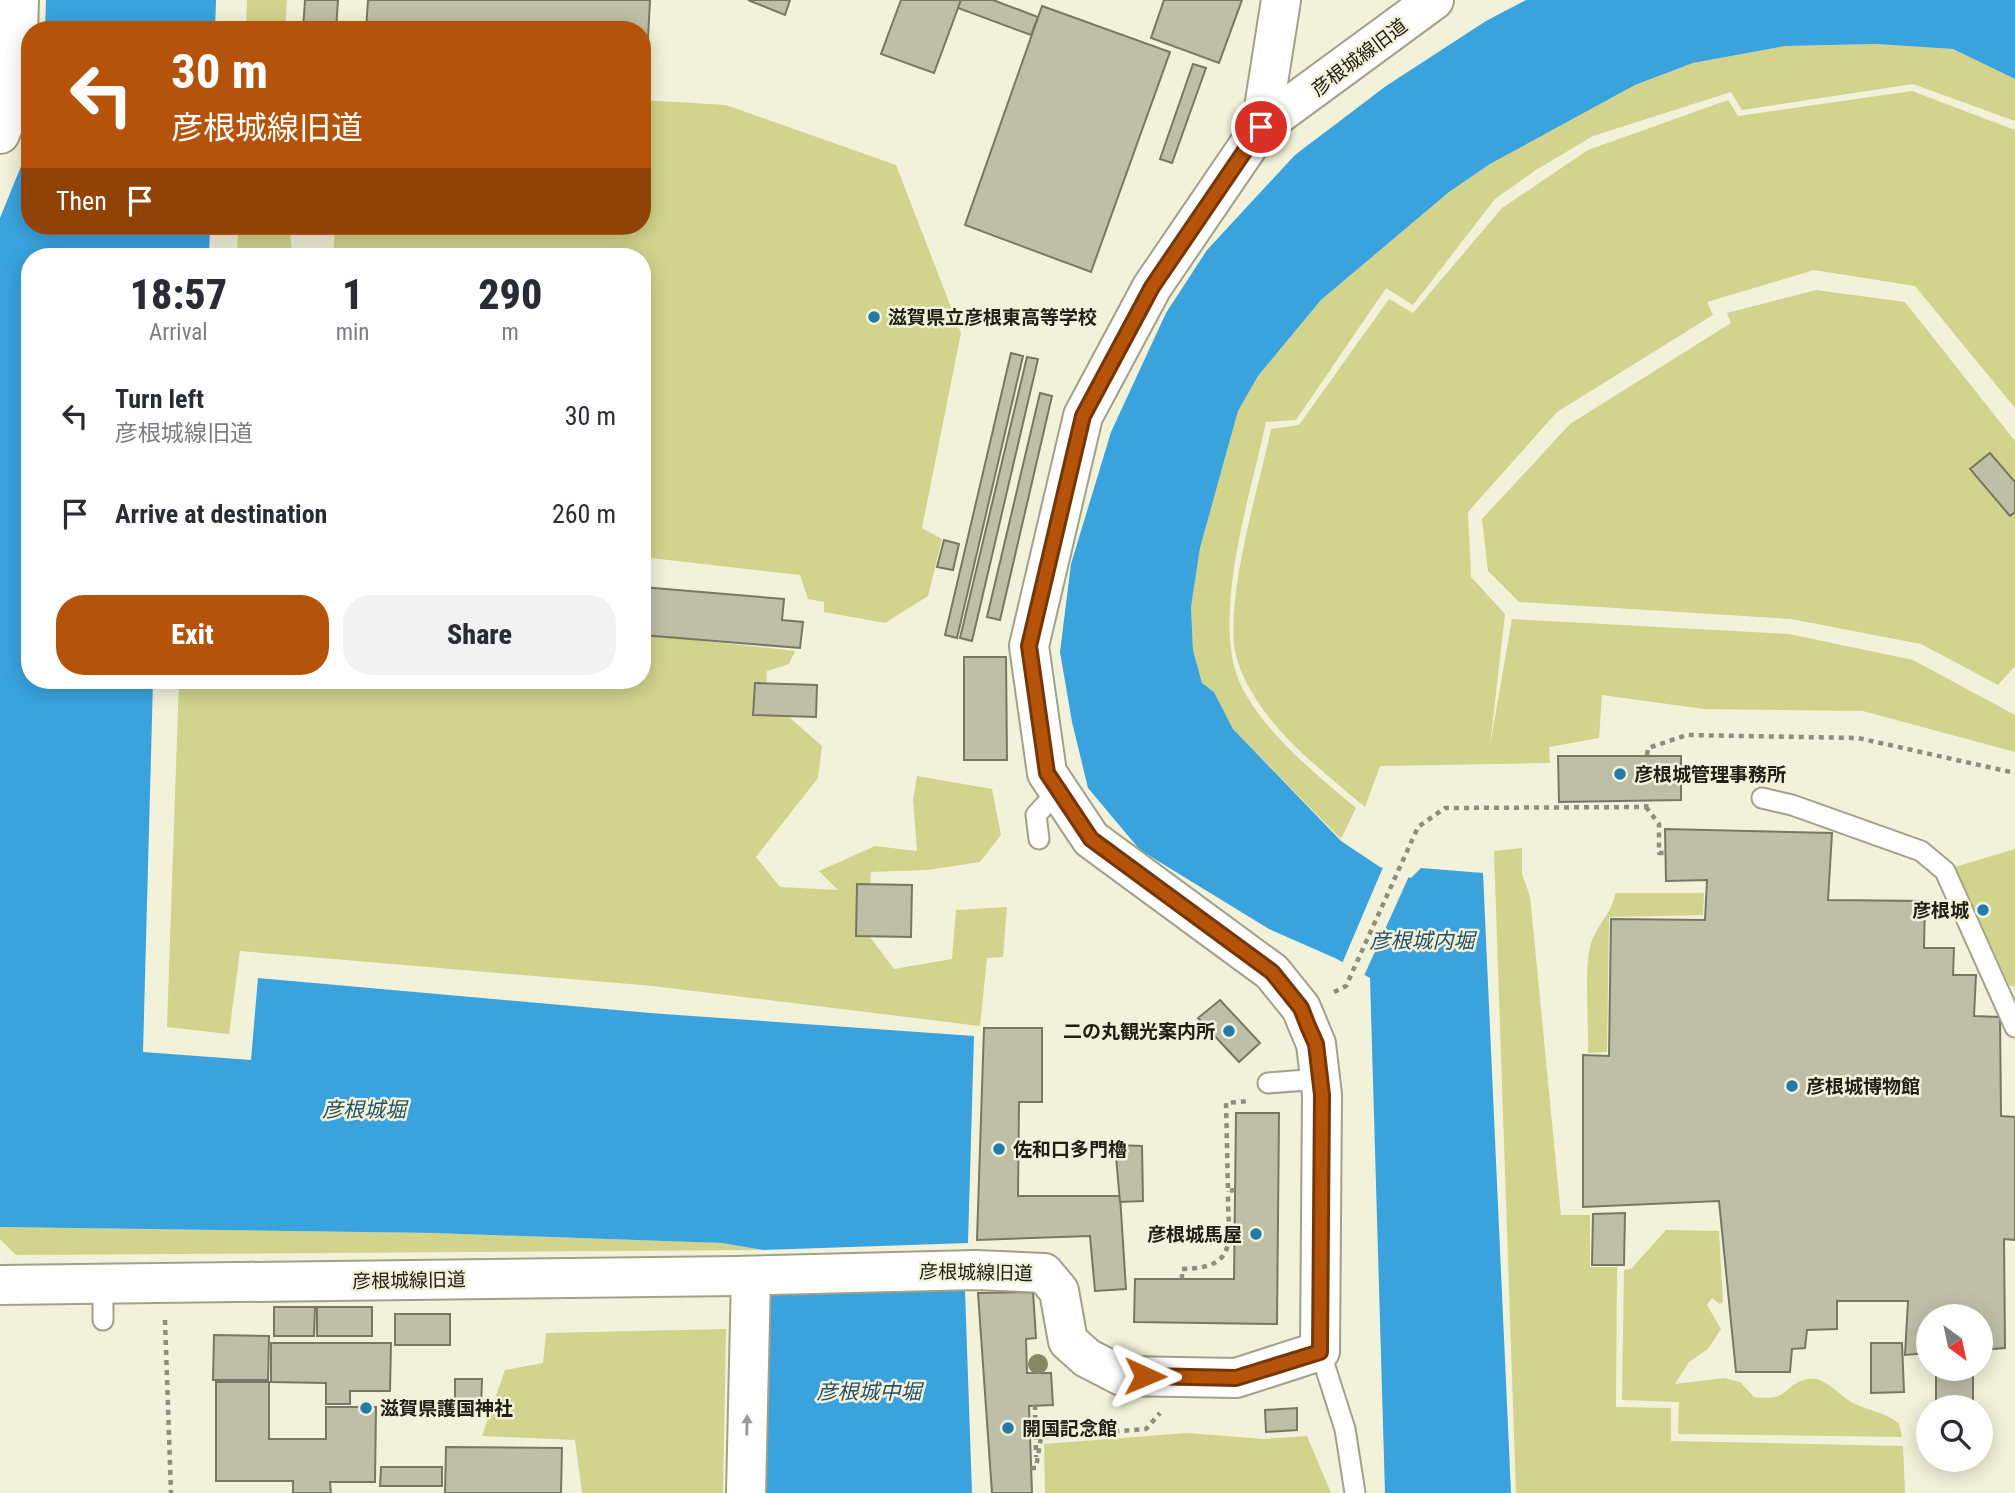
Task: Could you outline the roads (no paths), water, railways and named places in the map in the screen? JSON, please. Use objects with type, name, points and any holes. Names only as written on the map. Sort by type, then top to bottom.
[{"type":"street","points":[[0,134],[16,94],[19,0]]},
{"type":"street","points":[[1261,127],[1281,0]]},
{"type":"street","name":"彦根城線旧道","points":[[0,1284],[103,1302],[751,1276],[976,1270],[1044,1273],[1059,1290],[1068,1341],[1087,1358],[1122,1376],[1236,1378],[1320,1352],[1320,1079],[1316,1044],[1301,1008],[1286,986],[1254,957],[1091,839],[1047,773],[1029,646],[1083,416],[1152,287],[1261,127],[1434,0]]},
{"type":"street","points":[[746,1493],[751,1276]]},
{"type":"lane","points":[[1039,839],[1036,815],[1059,790]]},
{"type":"lane","points":[[1762,798],[1792,805],[1921,851],[1945,871],[2015,1027]]},
{"type":"lane","points":[[1268,1083],[1320,1079]]},
{"type":"lane","points":[[1320,1352],[1345,1429],[1355,1493]]},
{"type":"water","points":[[46,0],[216,0],[215,21],[45,21]]},
{"type":"water","name":"彦根城内堀","points":[[1526,0],[2015,0],[2015,79],[1953,49],[1876,44],[1785,46],[1693,63],[1635,85],[1490,164],[1449,192],[1321,300],[1258,376],[1238,411],[1200,548],[1191,607],[1193,650],[1202,683],[1214,692],[1233,729],[1341,841],[1380,867],[1411,878],[1421,868],[1483,873],[1511,1493],[1385,1493],[1370,978],[1337,959],[1269,929],[1140,850],[1088,788],[1072,722],[1060,652],[1071,564],[1111,432],[1166,313],[1207,250],[1295,155],[1386,86],[1486,21]]},
{"type":"water","name":"彦根城堀","points":[[21,166],[21,235],[210,235],[209,248],[21,248],[21,689],[153,689],[143,1052],[251,1060],[258,978],[650,1013],[974,1036],[968,1243],[763,1250],[722,1243],[434,1233],[0,1227],[0,218]]},
{"type":"water","name":"彦根城中堀","points":[[965,1290],[972,1493],[753,1493],[757,1295]]},
{"type":"place","name":"滋賀県立彦根東高等学校","points":[[874,317]]},
{"type":"place","name":"彦根城管理事務所","points":[[1620,774]]},
{"type":"place","name":"彦根城","points":[[1983,910]]},
{"type":"place","name":"二の丸観光案内所","points":[[1229,1031]]},
{"type":"place","name":"彦根城博物館","points":[[1792,1086]]},
{"type":"place","name":"佐和口多門櫓","points":[[999,1149]]},
{"type":"place","name":"彦根城馬屋","points":[[1256,1234]]},
{"type":"place","name":"滋賀県護国神社","points":[[366,1408]]},
{"type":"place","name":"開国記念館","points":[[1008,1428]]}]
